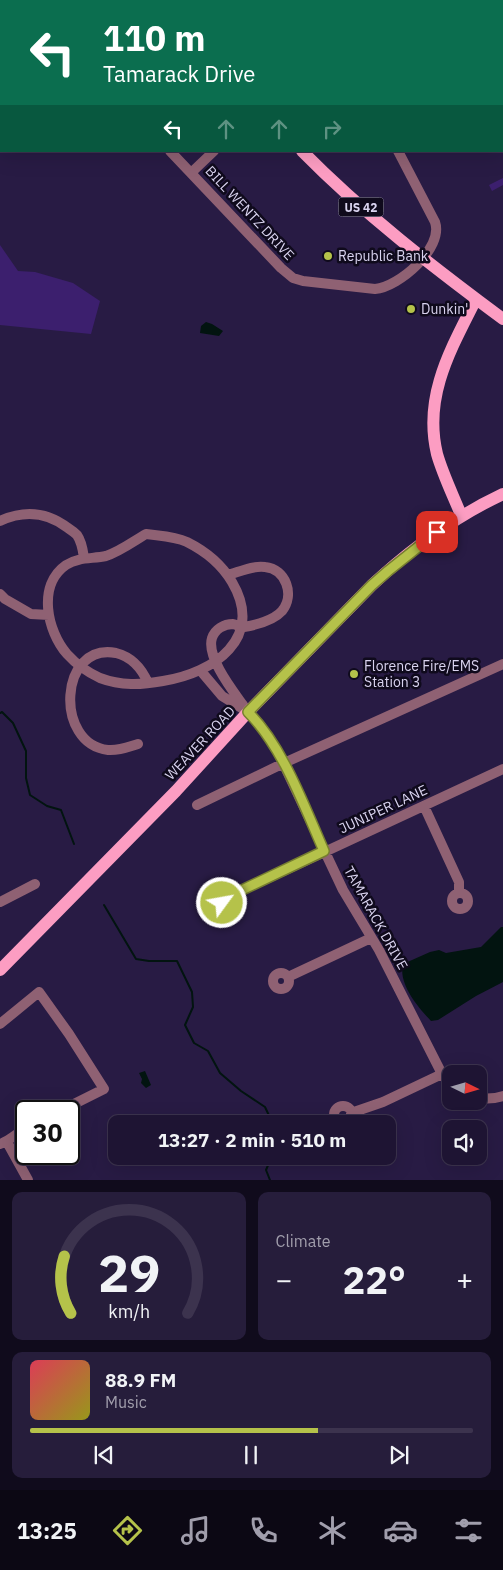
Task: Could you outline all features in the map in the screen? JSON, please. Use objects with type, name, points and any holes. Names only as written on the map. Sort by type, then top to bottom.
[{"type":"main road","name":"US 42","points":[[303,152],[359,206],[503,320]]},
{"type":"main road","points":[[461,515],[438,456],[434,441],[433,412],[438,386],[445,366],[476,299]]},
{"type":"main road","name":"WEAVER ROAD","points":[[0,970],[176,791],[248,712],[348,609],[388,571],[461,515],[503,494]]},
{"type":"street","name":"BILL WENTZ DRIVE","points":[[171,152],[281,268],[293,278],[303,281],[375,289],[384,288],[403,277],[424,257],[436,238],[437,226],[399,152]]},
{"type":"street","points":[[192,172],[213,152]]},
{"type":"street","points":[[0,521],[21,514],[44,515],[55,519],[77,535],[82,546],[84,558]]},
{"type":"street","points":[[146,534],[170,536],[201,550],[214,560],[228,576],[236,588],[241,602],[242,627],[233,646],[216,662],[174,679],[148,684],[129,685],[110,682],[92,675],[79,666],[66,653],[58,641],[49,615],[47,596],[53,578],[66,565],[84,558],[107,556],[146,534]]},
{"type":"street","name":"TAMARACK DRIVE","points":[[228,576],[257,567],[266,567],[279,573],[287,586],[287,601],[279,614],[271,619],[242,627],[228,624],[215,632],[211,646],[216,662],[230,689],[261,726],[284,764],[350,903],[379,950],[442,1074]]},
{"type":"street","points":[[0,594],[31,614],[49,615]]},
{"type":"street","points":[[138,744],[116,750],[107,750],[96,746],[81,736],[72,714],[70,697],[79,666],[96,653],[107,652],[128,658],[137,664],[148,684]]},
{"type":"street","points":[[197,805],[502,666]]},
{"type":"street","points":[[200,670],[222,696],[248,712]]},
{"type":"street","name":"JUNIPER LANE","points":[[221,900],[503,769]]},
{"type":"street","points":[[424,806],[459,882],[459,893]]},
{"type":"street","points":[[0,902],[35,884]]},
{"type":"street","points":[[288,977],[371,938]]},
{"type":"street","points":[[0,1024],[40,992],[104,1089],[80,1101]]},
{"type":"street","points":[[351,1113],[390,1099],[442,1074]]},
{"type":"street","points":[[488,1098],[503,1096]]},
{"type":"street","points":[[15,1136],[4,1143],[28,1180]]},
{"type":"shaded area","points":[[503,178],[503,185],[492,191],[489,185]]},
{"type":"shaded area","points":[[0,245],[18,271],[35,272],[73,283],[100,301],[91,334],[0,325]]},
{"type":"shaded area","points":[[206,322],[223,331],[219,336],[200,333],[201,326]]},
{"type":"shaded area","points":[[503,927],[503,982],[476,996],[438,1020],[431,1021],[415,1002],[406,987],[402,972],[403,964],[439,950],[446,953],[481,947]]},
{"type":"shaded area","points":[[145,1071],[151,1085],[146,1088],[141,1083],[142,1079],[139,1073]]},
{"type":"waterway","points":[[0,713],[2,712],[13,723],[26,751],[26,778],[30,795],[47,806],[61,810],[74,844]]},
{"type":"waterway","points":[[104,905],[136,959],[177,961],[192,992],[193,1007],[185,1025],[194,1043],[208,1051],[220,1073],[241,1091],[265,1107],[269,1115]]},
{"type":"waterway","points":[[268,1165],[266,1170],[270,1180]]},
{"type":"place","name":"Republic Bank","points":[[328,256]]},
{"type":"place","name":"Dunkin'","points":[[411,309]]},
{"type":"place","name":"Florence Fire/EMS Station 3","points":[[354,674]]},
{"type":"route","points":[[222,903],[221,900],[324,851],[276,748],[261,726],[248,712],[372,585],[437,532]]}]
